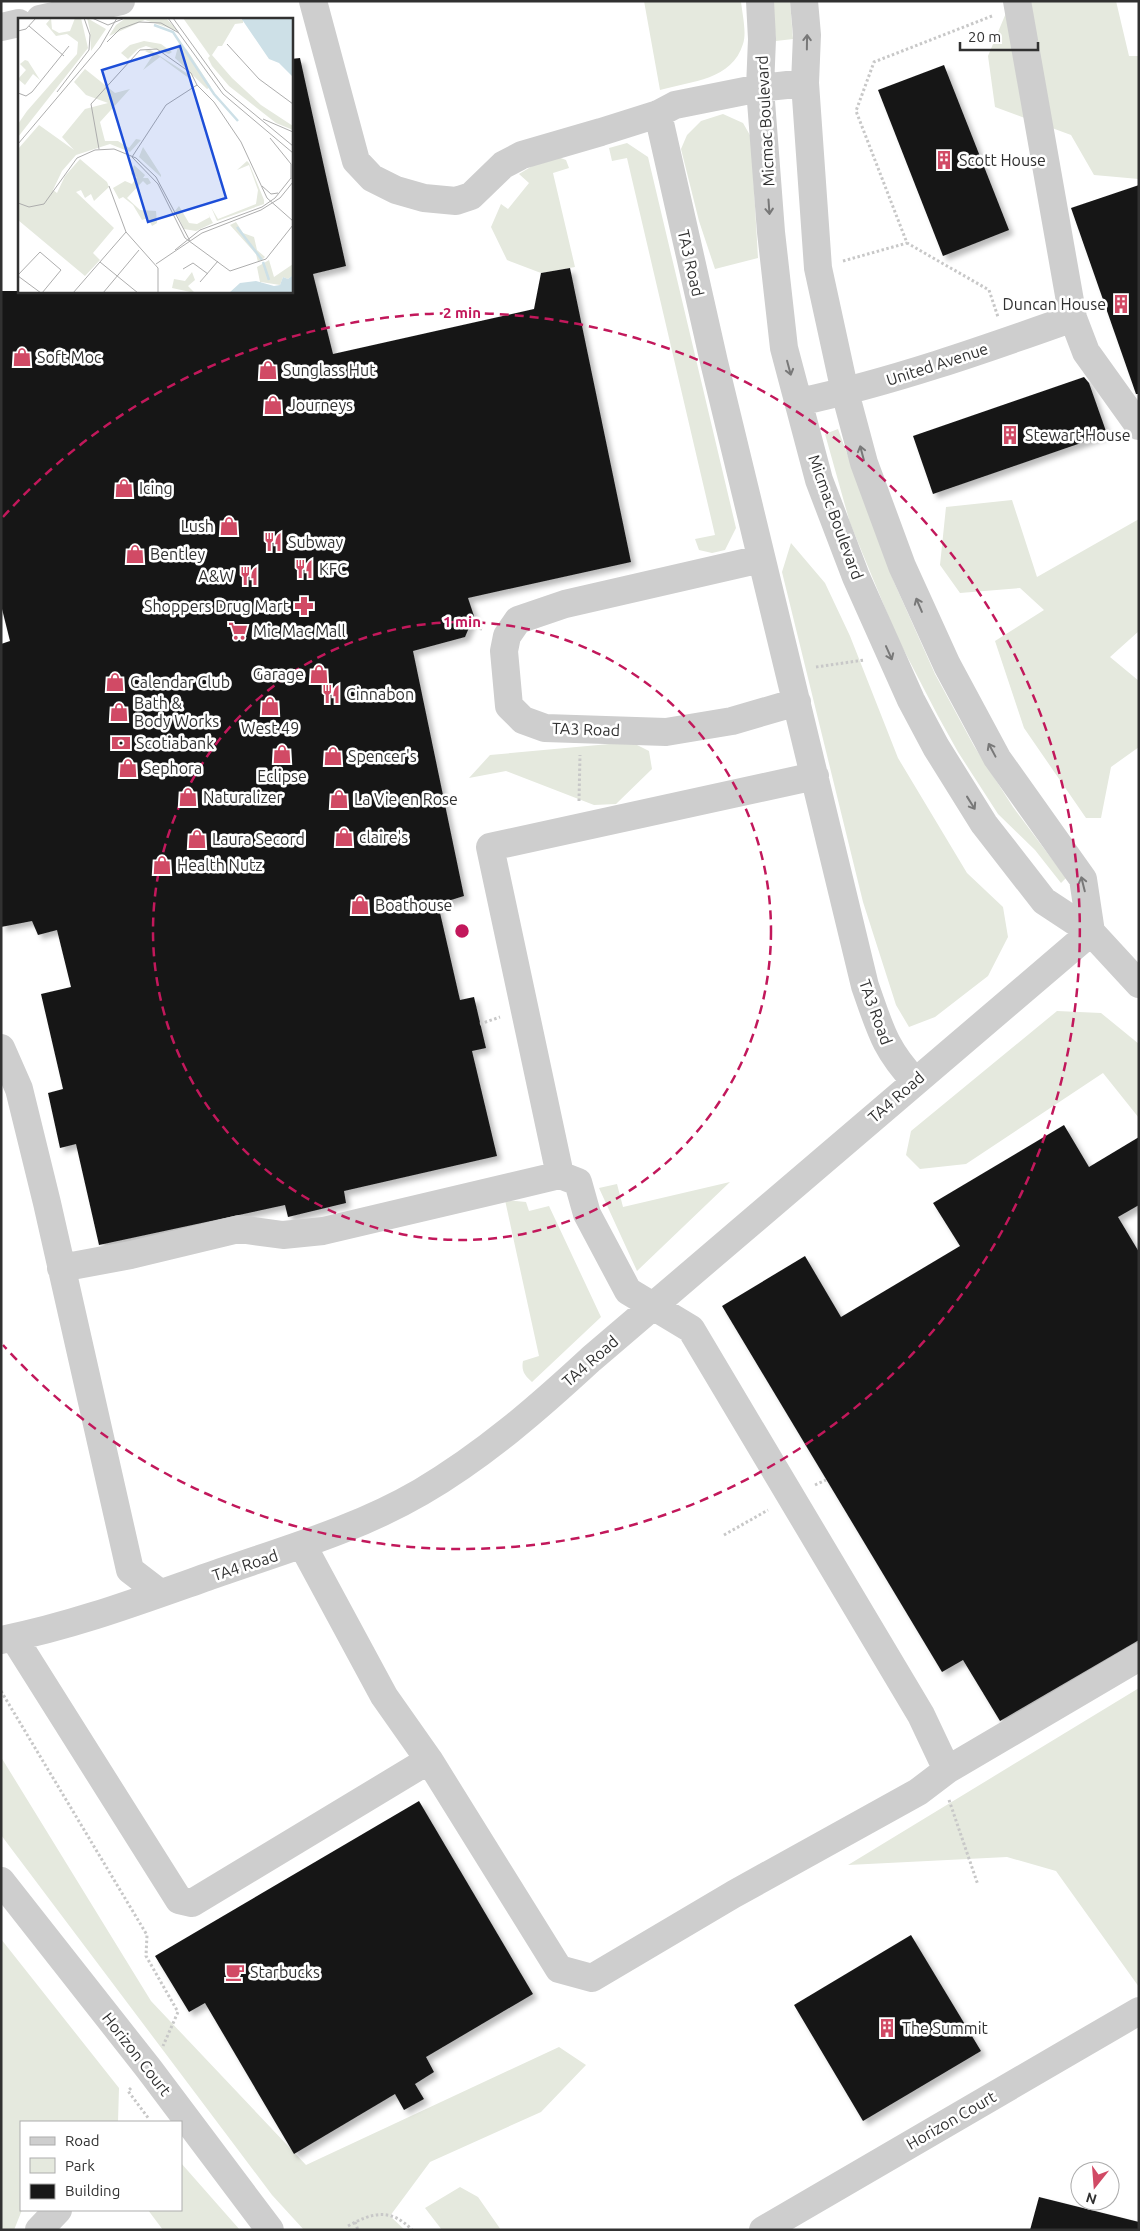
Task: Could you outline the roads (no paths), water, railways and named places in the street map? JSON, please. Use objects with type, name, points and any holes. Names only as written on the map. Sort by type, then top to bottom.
[{"type":"street","points":[[44,18],[120,1]]},
{"type":"street","points":[[313,1],[356,161],[372,178],[396,190],[424,198],[456,201],[471,196],[503,165],[522,155],[658,114],[675,105],[760,88],[805,83]]},
{"type":"street","name":"Micmac Boulevard","points":[[760,1],[762,39],[760,88],[771,232],[784,348],[819,480],[856,577],[911,700],[936,747],[984,824],[1044,901],[1090,932],[1139,984]]},
{"type":"street","points":[[804,1],[807,35],[805,83],[818,268],[845,392],[864,463],[902,566],[934,640],[997,758],[1083,879],[1090,932]]},
{"type":"street","points":[[1017,4],[1073,318],[1086,352],[1139,426]]},
{"type":"street","points":[[1,27],[18,23]]},
{"type":"street","name":"TA3 Road","points":[[658,114],[761,559],[865,986],[884,1040],[896,1061],[915,1081]]},
{"type":"street","name":"United Avenue","points":[[799,402],[845,392],[1073,318]]},
{"type":"street","name":"TA3 Road","points":[[761,559],[565,604],[518,620],[507,636],[504,651],[509,706],[523,720],[546,728],[593,728],[666,732],[732,720],[797,702]]},
{"type":"street","points":[[560,1176],[490,847],[814,776]]},
{"type":"street","name":"TA4 Road","points":[[8,1639],[88,1619],[303,1546],[392,1507],[458,1469],[526,1419],[591,1359],[1090,932]]},
{"type":"street","points":[[1,1048],[19,1089],[62,1268],[130,1570],[160,1593]]},
{"type":"street","points":[[62,1268],[131,1255],[239,1229],[283,1235],[323,1231],[560,1176],[578,1182],[587,1214],[628,1291],[690,1329],[921,1716],[947,1770]]},
{"type":"street","points":[[303,1546],[384,1696],[429,1760],[559,1969],[592,1978],[734,1894],[918,1792],[947,1770],[1139,1657]]},
{"type":"street","points":[[8,1639],[179,1900],[192,1903],[429,1760]]},
{"type":"street","name":"Horizon Court","points":[[1,1881],[149,2069],[184,2123],[270,2230]]},
{"type":"street","name":"Horizon Court","points":[[763,2230],[1139,2011]]},
{"type":"street","points":[[39,2230],[57,2211]]},
{"type":"place","name":"Scott House","points":[[944,160]]},
{"type":"place","name":"Duncan House","points":[[1121,304]]},
{"type":"place","name":"Soft Moc","points":[[22,357]]},
{"type":"place","name":"Sunglass Hut","points":[[268,370]]},
{"type":"place","name":"Journeys","points":[[273,405]]},
{"type":"place","name":"Stewart House","points":[[1010,435]]},
{"type":"place","name":"Icing","points":[[124,488]]},
{"type":"place","name":"Lush","points":[[229,526]]},
{"type":"place","name":"Subway","points":[[273,542]]},
{"type":"place","name":"Bentley","points":[[135,554]]},
{"type":"place","name":"KFC","points":[[304,569]]},
{"type":"place","name":"A&W","points":[[249,576]]},
{"type":"place","name":"Shoppers Drug Mart","points":[[304,606]]},
{"type":"place","name":"Mic Mac Mall","points":[[238,631]]},
{"type":"place","name":"Garage","points":[[319,674]]},
{"type":"place","name":"Calendar Club","points":[[115,682]]},
{"type":"place","name":"Cinnabon","points":[[331,694]]},
{"type":"place","name":"West 49","points":[[270,706]]},
{"type":"place","name":"Bath & Body Works","points":[[119,712]]},
{"type":"place","name":"Scotiabank","points":[[121,743]]},
{"type":"place","name":"Eclipse","points":[[282,754]]},
{"type":"place","name":"Spencer's","points":[[333,756]]},
{"type":"place","name":"Sephora","points":[[128,768]]},
{"type":"place","name":"Naturalizer","points":[[188,797]]},
{"type":"place","name":"La Vie en Rose","points":[[339,799]]},
{"type":"place","name":"claire's","points":[[344,837]]},
{"type":"place","name":"Laura Secord","points":[[197,839]]},
{"type":"place","name":"Health Nutz","points":[[162,865]]},
{"type":"place","name":"Boathouse","points":[[360,905]]},
{"type":"place","name":"Starbucks","points":[[235,1972]]},
{"type":"place","name":"The Summit","points":[[887,2028]]}]
